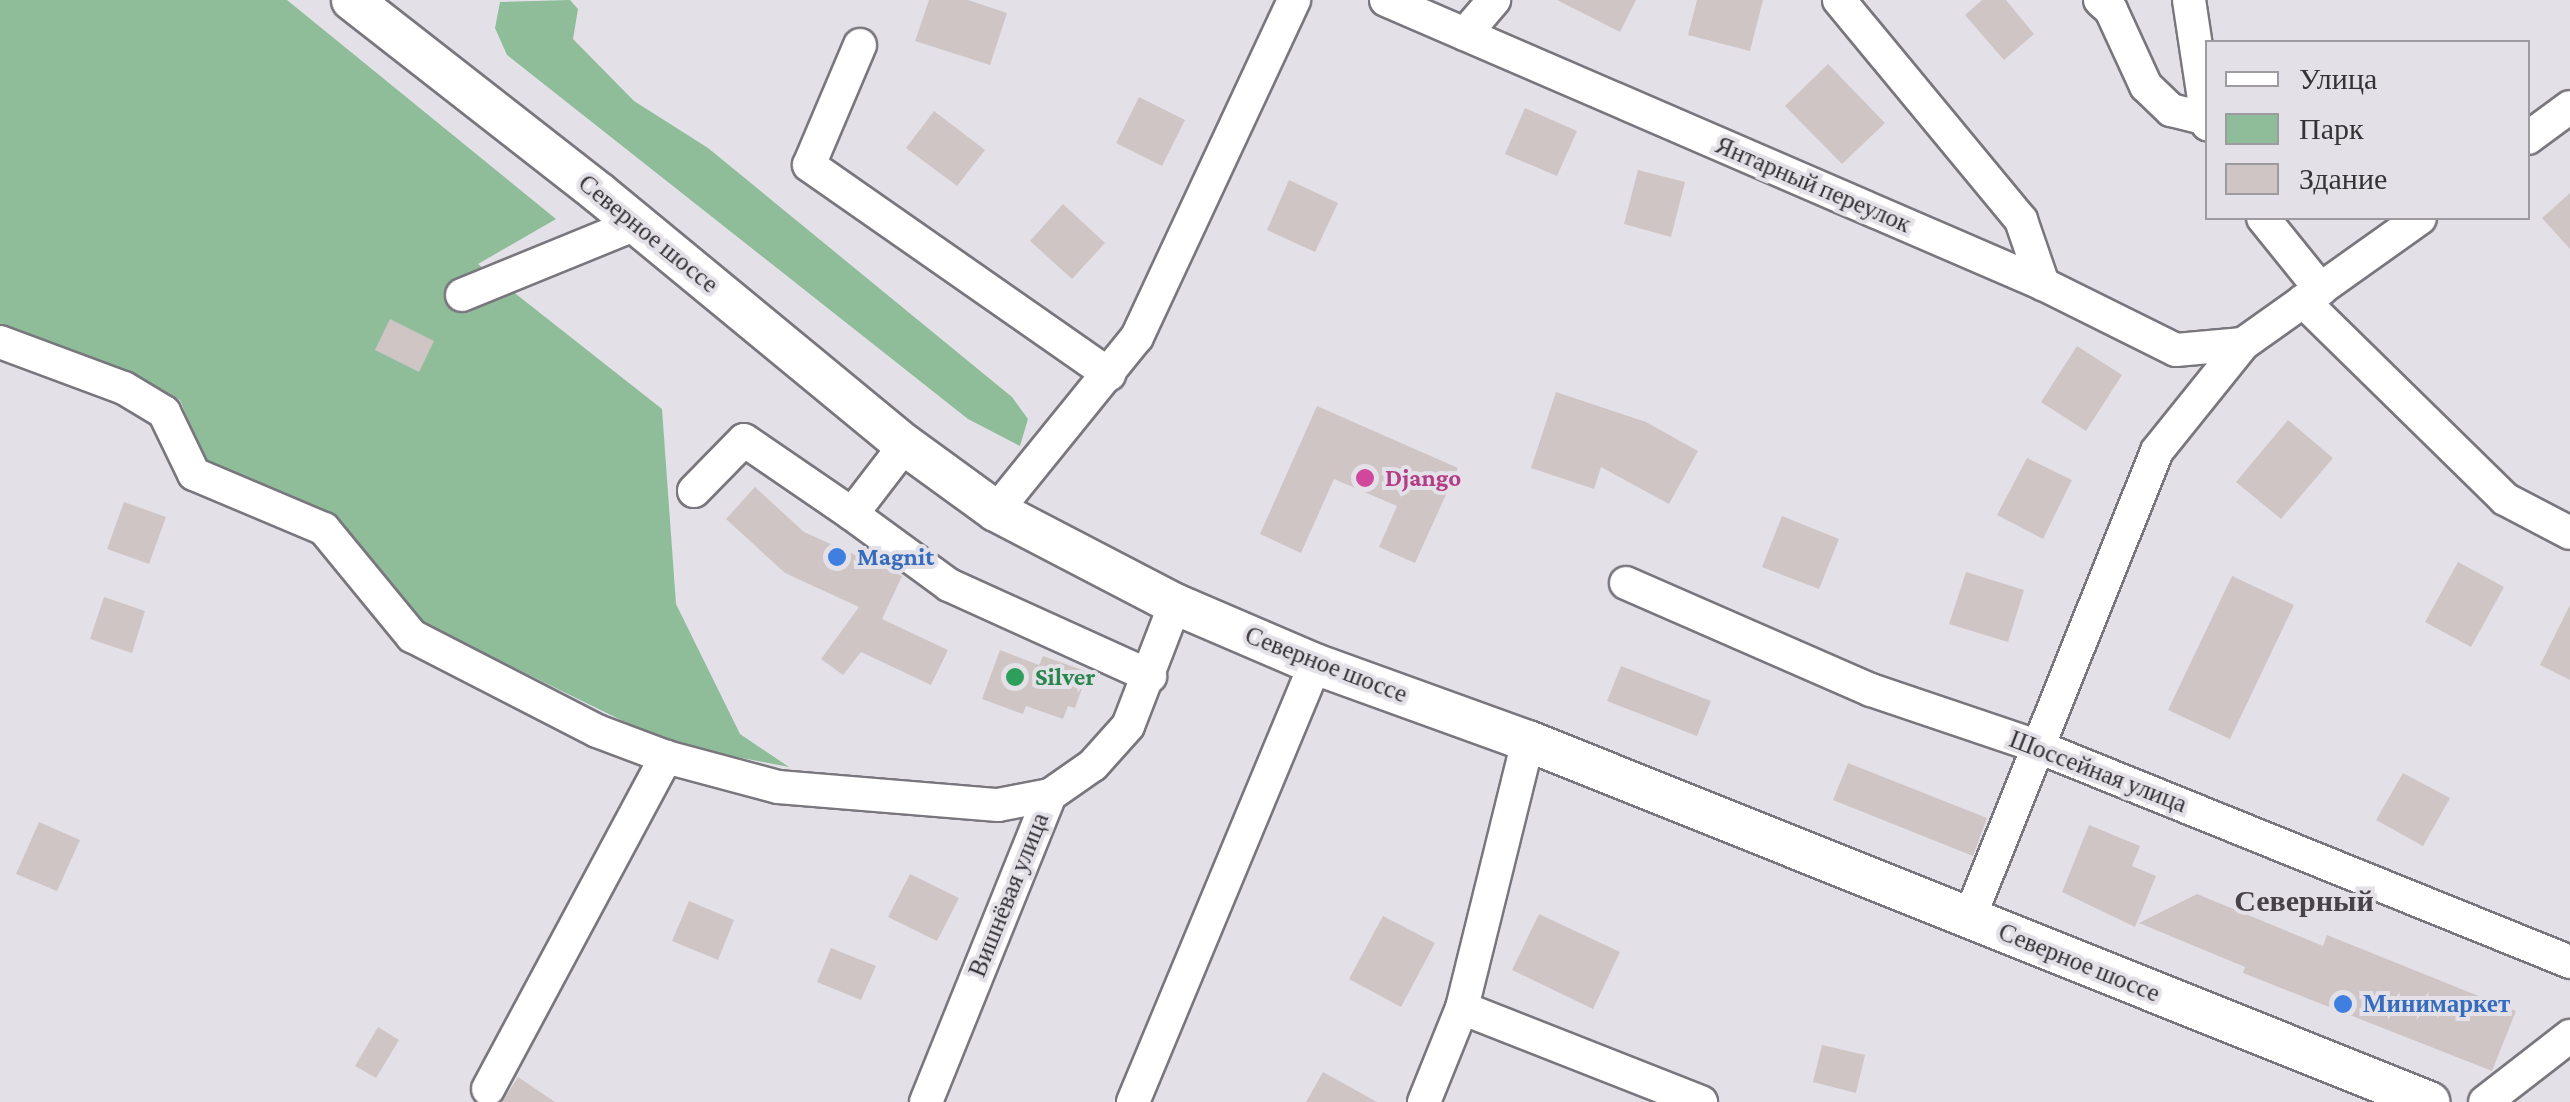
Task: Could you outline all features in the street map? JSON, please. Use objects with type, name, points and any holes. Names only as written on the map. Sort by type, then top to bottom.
[{"type":"main road","name":"Северное шоссе","points":[[352,0],[636,224],[906,446],[996,510],[1175,604],[1315,664],[1528,741],[2429,1102]]},
{"type":"street","points":[[996,510],[1137,338],[1294,0]]},
{"type":"street","name":"Янтарный переулок","points":[[1386,0],[2043,284],[2176,350],[2243,344]]},
{"type":"street","points":[[1465,34],[1494,0]]},
{"type":"street","points":[[1839,0],[2022,220],[2043,284]]},
{"type":"street","points":[[2100,0],[2111,10],[2146,86],[2171,110],[2205,122]]},
{"type":"street","points":[[2189,0],[2205,115]]},
{"type":"street","points":[[860,45],[809,165],[1110,374]]},
{"type":"street","points":[[2530,137],[2570,107]]},
{"type":"street","points":[[2264,220],[2312,295],[2504,499],[2570,533]]},
{"type":"street","points":[[1969,919],[2157,451],[2243,344],[2417,220]]},
{"type":"street","points":[[462,296],[636,224]]},
{"type":"street","points":[[0,342],[124,388],[164,412],[194,474],[324,529],[412,636],[597,731],[666,757],[778,787],[998,805],[1050,795]]},
{"type":"street","points":[[694,491],[744,440],[948,585],[1150,676]]},
{"type":"street","points":[[852,514],[906,446]]},
{"type":"street","name":"Шоссейная улица","points":[[1626,583],[1871,690],[2036,746],[2570,962]]},
{"type":"street","name":"Вишнёвая улица","points":[[926,1102],[1050,795],[1093,765],[1128,726],[1175,604]]},
{"type":"street","points":[[1133,1102],[1315,664]]},
{"type":"street","points":[[1424,1102],[1462,1008],[1528,741]]},
{"type":"street","points":[[488,1089],[666,757]]},
{"type":"street","points":[[1462,1008],[1700,1102]]},
{"type":"street","points":[[2485,1102],[2570,1036]]},
{"type":"green space","points":[[0,0],[287,0],[556,219],[478,264],[662,409],[676,604],[740,734],[789,767],[670,744],[425,624],[332,522],[205,464],[180,400],[123,371],[0,328]]},
{"type":"green space","points":[[570,0],[578,9],[573,39],[634,101],[708,148],[1012,397],[1028,419],[1020,446],[968,419],[507,55],[495,28],[500,2]]},
{"type":"building","points":[[929,0],[968,0],[1007,13],[990,65],[915,41]]},
{"type":"building","points":[[1557,0],[1636,0],[1620,32]]},
{"type":"building","points":[[1697,0],[1763,0],[1750,51],[1688,35]]},
{"type":"building","points":[[1982,0],[2006,0],[2034,34],[2004,60],[1965,15]]},
{"type":"building","points":[[1828,64],[1885,123],[1842,164],[1785,106]]},
{"type":"building","points":[[1139,97],[1185,120],[1162,166],[1116,143]]},
{"type":"building","points":[[1525,108],[1577,131],[1557,176],[1505,154]]},
{"type":"building","points":[[934,111],[985,150],[957,186],[906,148]]},
{"type":"building","points":[[1638,170],[1685,182],[1671,237],[1624,224]]},
{"type":"building","points":[[1289,180],[1338,203],[1315,252],[1267,230]]},
{"type":"building","points":[[2570,193],[2570,249],[2542,218]]},
{"type":"building","points":[[1063,204],[1105,243],[1072,279],[1030,241]]},
{"type":"building","points":[[390,319],[434,341],[419,372],[375,350]]},
{"type":"building","points":[[2077,346],[2122,375],[2086,431],[2041,402]]},
{"type":"building","points":[[1556,392],[1646,422],[1698,451],[1669,504],[1601,467],[1594,489],[1531,468]]},
{"type":"building","points":[[1317,406],[1458,468],[1415,563],[1379,547],[1397,506],[1334,479],[1301,553],[1260,534]]},
{"type":"building","points":[[2288,420],[2333,458],[2281,519],[2236,482]]},
{"type":"building","points":[[2027,458],[2072,480],[2043,539],[1997,515]]},
{"type":"building","points":[[755,487],[804,532],[902,576],[882,619],[948,650],[931,685],[861,652],[843,675],[821,659],[859,607],[785,573],[726,519]]},
{"type":"building","points":[[124,502],[166,517],[149,564],[107,549]]},
{"type":"building","points":[[1782,516],[1839,539],[1819,589],[1762,567]]},
{"type":"building","points":[[2458,562],[2504,587],[2471,647],[2425,622]]},
{"type":"building","points":[[1966,572],[2024,590],[2008,642],[1949,624]]},
{"type":"building","points":[[2232,576],[2294,605],[2230,739],[2168,710]]},
{"type":"building","points":[[104,597],[145,611],[132,653],[90,639]]},
{"type":"building","points":[[2570,605],[2570,680],[2540,665]]},
{"type":"building","points":[[1000,650],[1039,665],[1043,656],[1088,672],[1075,708],[1068,706],[1063,719],[1026,706],[1023,714],[982,699]]},
{"type":"building","points":[[1621,666],[1711,701],[1697,736],[1607,701]]},
{"type":"building","points":[[1848,763],[1987,818],[1973,856],[1833,800]]},
{"type":"building","points":[[2403,773],[2450,798],[2423,846],[2376,820]]},
{"type":"building","points":[[39,822],[80,840],[57,891],[16,874]]},
{"type":"building","points":[[2089,825],[2140,846],[2132,866],[2156,876],[2135,927],[2062,892]]},
{"type":"building","points":[[910,874],[959,898],[937,941],[888,917]]},
{"type":"building","points":[[2197,894],[2323,946],[2327,935],[2516,1011],[2492,1071],[2243,973],[2245,967],[2139,923]]},
{"type":"building","points":[[689,901],[734,920],[718,960],[672,941]]},
{"type":"building","points":[[1539,914],[1620,952],[1593,1009],[1512,970]]},
{"type":"building","points":[[1383,916],[1435,943],[1401,1007],[1349,979]]},
{"type":"building","points":[[831,948],[876,966],[861,1000],[817,982]]},
{"type":"building","points":[[378,1027],[399,1040],[376,1078],[355,1066]]},
{"type":"building","points":[[1822,1045],[1865,1055],[1856,1093],[1813,1082]]},
{"type":"building","points":[[1323,1072],[1377,1102],[1306,1102]]},
{"type":"building","points":[[518,1077],[555,1102],[502,1102]]},
{"type":"place","name":"Django","points":[[1365,478]]},
{"type":"place","name":"Magnit","points":[[837,557]]},
{"type":"place","name":"Silver","points":[[1015,677]]},
{"type":"place","name":"Минимаркет","points":[[2343,1004]]},
{"type":"district","name":"Северный","points":[[2304,901]]}]
